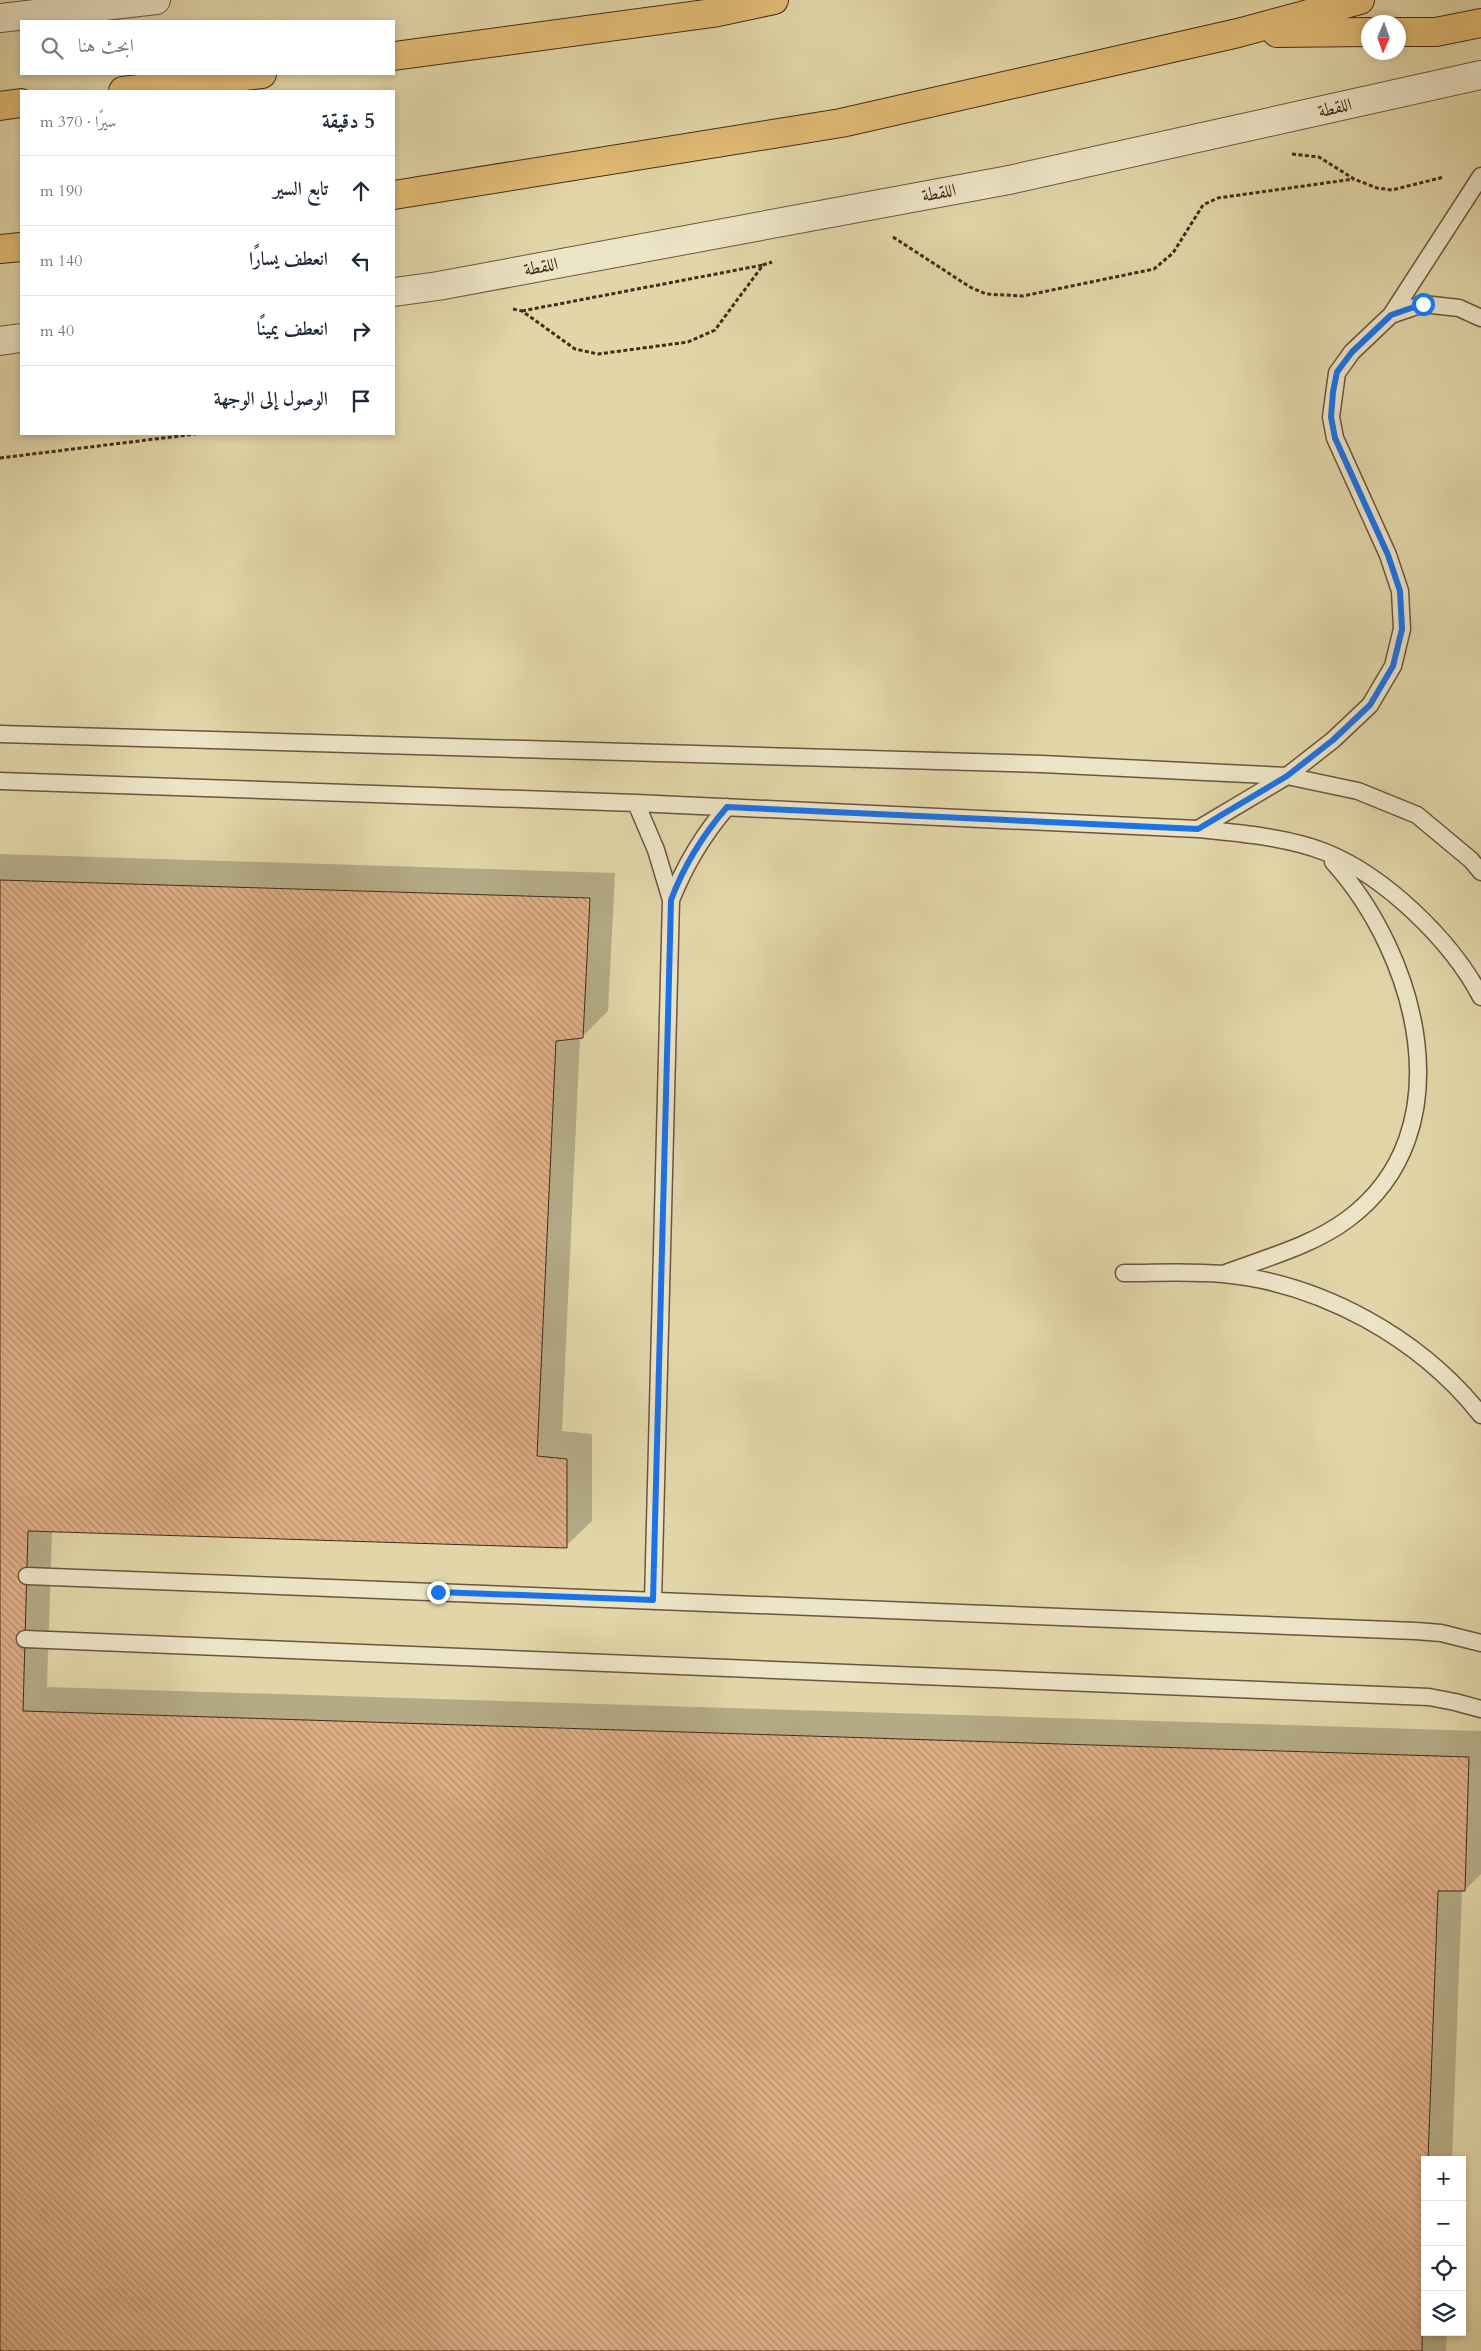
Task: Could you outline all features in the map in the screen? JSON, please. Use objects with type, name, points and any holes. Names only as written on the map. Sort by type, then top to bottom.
[{"type":"main road","points":[[395,56],[713,13],[774,0]]},
{"type":"main road","points":[[395,194],[841,123],[1238,33],[1360,0]]},
{"type":"main road","points":[[1406,32],[1436,32],[1481,22]]},
{"type":"main road","points":[[1238,33],[1361,32]]},
{"type":"main road","points":[[131,90],[254,75]]},
{"type":"main road","points":[[0,106],[20,103]]},
{"type":"main road","points":[[0,249],[20,247]]},
{"type":"street","points":[[0,18],[156,0]]},
{"type":"street","name":"اللقطة","points":[[395,292],[438,286],[1009,180],[1481,75]]},
{"type":"street","points":[[0,341],[20,338]]},
{"type":"lane","points":[[1198,829],[1287,776],[1333,740],[1370,705],[1393,666],[1402,629],[1400,591],[1388,555],[1335,438],[1331,417],[1337,372],[1352,352],[1391,315],[1481,176]]},
{"type":"lane","points":[[1391,315],[1423,304],[1459,308],[1481,318]]},
{"type":"lane","points":[[0,734],[1042,764],[1287,776],[1358,791],[1417,815],[1470,860],[1481,872]]},
{"type":"lane","points":[[0,780],[636,803],[1198,829],[1259,835],[1325,852],[1368,876],[1413,910],[1448,947],[1481,997]]},
{"type":"lane","points":[[636,803],[656,850],[671,900],[653,1600]]},
{"type":"lane","points":[[671,900],[681,874],[694,850],[727,807]]},
{"type":"lane","points":[[1224,1274],[1323,1236],[1349,1219],[1371,1198],[1390,1174],[1404,1147],[1413,1119],[1418,1089],[1417,1059],[1412,1015],[1401,974],[1383,933],[1367,904],[1325,852]]},
{"type":"lane","points":[[1124,1273],[1224,1274],[1286,1286],[1347,1309],[1402,1342],[1451,1382],[1481,1415]]},
{"type":"lane","points":[[27,1576],[1416,1631],[1441,1633],[1481,1643]]},
{"type":"lane","points":[[24,1639],[1429,1697],[1481,1710]]},
{"type":"path","points":[[1283,156],[1292,154],[1319,157],[1354,179],[1377,188],[1392,190],[1446,177]]},
{"type":"path","points":[[900,233],[890,235],[970,287],[986,294],[1023,296],[1154,269],[1173,253],[1203,205],[1218,198],[1354,179]]},
{"type":"path","points":[[508,309],[522,311],[763,265],[782,259]]},
{"type":"path","points":[[522,311],[575,349],[598,354],[688,342],[715,330],[763,265]]},
{"type":"path","points":[[0,458],[188,435]]},
{"type":"building","points":[[0,880],[590,898],[583,1038],[556,1041],[537,1456],[567,1459],[567,1548],[28,1531],[23,1711],[1469,1757],[1465,1891],[1438,1891],[1428,2156],[1421,2156],[1422,2351],[0,2351]]},
{"type":"route","points":[[438,1592],[653,1600],[671,900],[681,874],[709,828],[727,807],[1198,829],[1287,776],[1333,740],[1370,705],[1393,666],[1402,629],[1400,591],[1388,555],[1335,438],[1331,417],[1333,392],[1337,372],[1352,352],[1391,315],[1423,304]]}]
